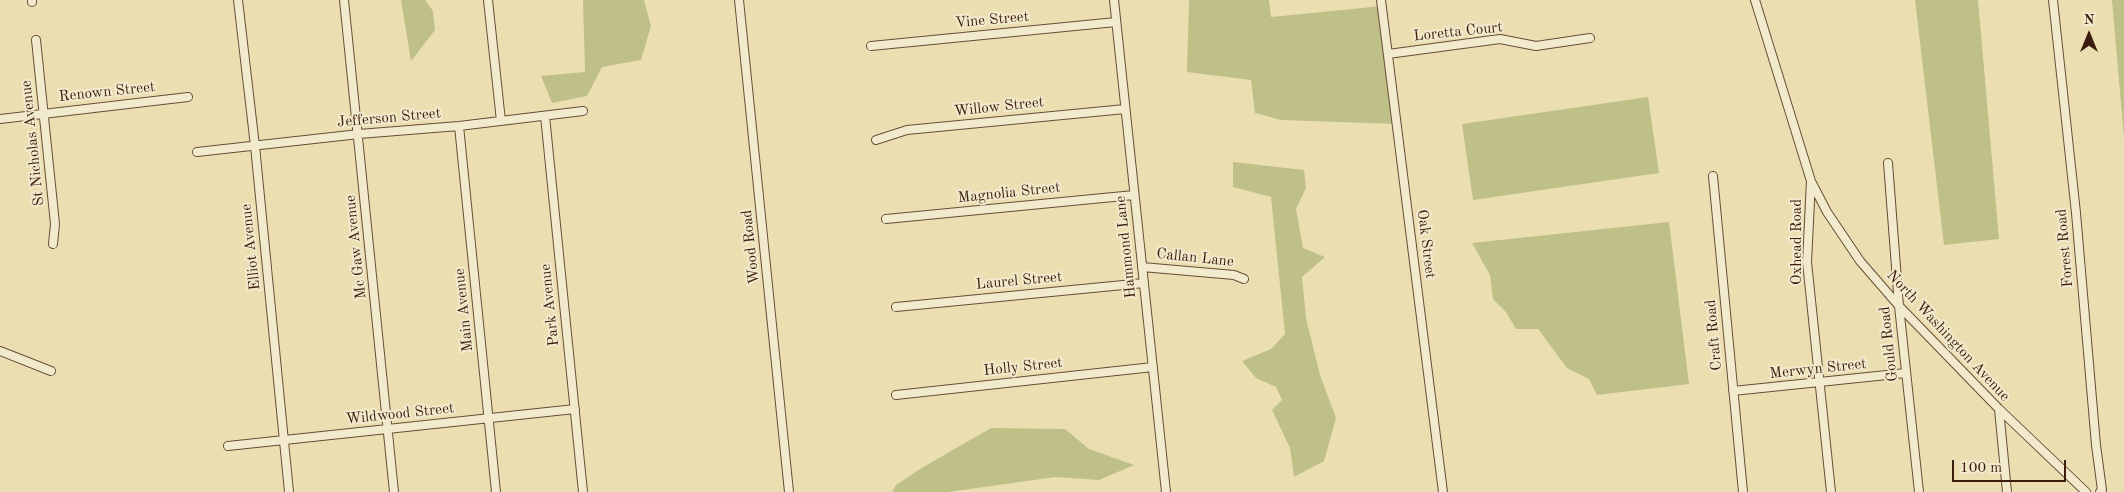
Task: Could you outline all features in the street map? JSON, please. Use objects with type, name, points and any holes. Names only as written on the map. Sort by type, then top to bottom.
[{"type":"street","name":"Elliot Avenue","points":[[238,0],[255,146],[289,492]]},
{"type":"street","name":"Mc Gaw Avenue","points":[[344,0],[394,492]]},
{"type":"street","points":[[488,0],[501,121]]},
{"type":"street","name":"Wood Road","points":[[739,0],[789,492]]},
{"type":"street","name":"Hammond Lane","points":[[1114,0],[1166,492]]},
{"type":"street","name":"Oak Street","points":[[1381,0],[1443,492]]},
{"type":"street","name":"Oxhead Road","points":[[1755,0],[1811,181],[1807,262],[1832,492]]},
{"type":"street","name":"Forest Road","points":[[2053,0],[2076,213],[2096,445],[2102,490],[2100,492]]},
{"type":"street","name":"Vine Street","points":[[871,46],[1116,22]]},
{"type":"street","name":"Loretta Court","points":[[1388,54],[1500,39],[1536,46],[1590,38]]},
{"type":"street","name":"St Nicholas Avenue","points":[[36,40],[42,113],[55,224],[54,244]]},
{"type":"street","name":"Renown Street","points":[[0,119],[188,97]]},
{"type":"street","name":"Willow Street","points":[[876,140],[907,130],[1125,109]]},
{"type":"street","name":"Jefferson Street","points":[[197,152],[358,134],[459,126],[583,111]]},
{"type":"street","name":"Park Avenue","points":[[544,116],[584,492]]},
{"type":"street","name":"Main Avenue","points":[[459,126],[496,492]]},
{"type":"street","name":"Gould Road","points":[[1888,163],[1899,306],[1919,492]]},
{"type":"street","name":"Craft Road","points":[[1713,176],[1743,492]]},
{"type":"street","name":"North Washington Avenue","points":[[1811,181],[1828,212],[1860,261],[1899,306],[1999,410],[2086,492]]},
{"type":"street","name":"Magnolia Street","points":[[886,219],[1134,195]]},
{"type":"street","name":"Callan Lane","points":[[1142,267],[1234,275],[1244,279]]},
{"type":"street","name":"Laurel Street","points":[[896,307],[1144,283]]},
{"type":"street","points":[[0,351],[51,371]]},
{"type":"street","name":"Holly Street","points":[[896,395],[1153,367]]},
{"type":"street","name":"Merwyn Street","points":[[1733,391],[1906,373]]},
{"type":"street","name":"Wildwood Street","points":[[228,446],[575,410]]},
{"type":"street","points":[[1999,410],[2007,492]]},
{"type":"green space","points":[[401,0],[425,0],[433,11],[435,30],[411,61]]},
{"type":"green space","points":[[583,0],[644,0],[651,26],[641,60],[602,67],[587,96],[552,103],[541,76],[585,72]]},
{"type":"green space","points":[[1189,0],[1269,0],[1271,17],[1382,6],[1397,124],[1281,120],[1255,113],[1251,80],[1187,72]]},
{"type":"green space","points":[[1915,0],[1978,0],[1999,239],[1944,245]]},
{"type":"green space","points":[[2112,0],[2124,0],[2124,138]]},
{"type":"green space","points":[[1648,97],[1659,173],[1473,200],[1462,124]]},
{"type":"green space","points":[[1233,162],[1304,170],[1306,188],[1296,209],[1303,248],[1325,257],[1302,277],[1306,318],[1320,375],[1336,418],[1324,461],[1294,477],[1290,448],[1272,410],[1282,400],[1276,387],[1256,378],[1242,361],[1271,349],[1285,334],[1271,197],[1233,187]]},
{"type":"green space","points":[[1669,222],[1689,384],[1597,395],[1589,379],[1567,368],[1538,329],[1516,329],[1506,312],[1493,299],[1490,275],[1472,243]]},
{"type":"green space","points":[[991,428],[1065,429],[1089,449],[1134,465],[1099,480],[1056,477],[948,492],[892,492],[896,485],[920,469]]}]
